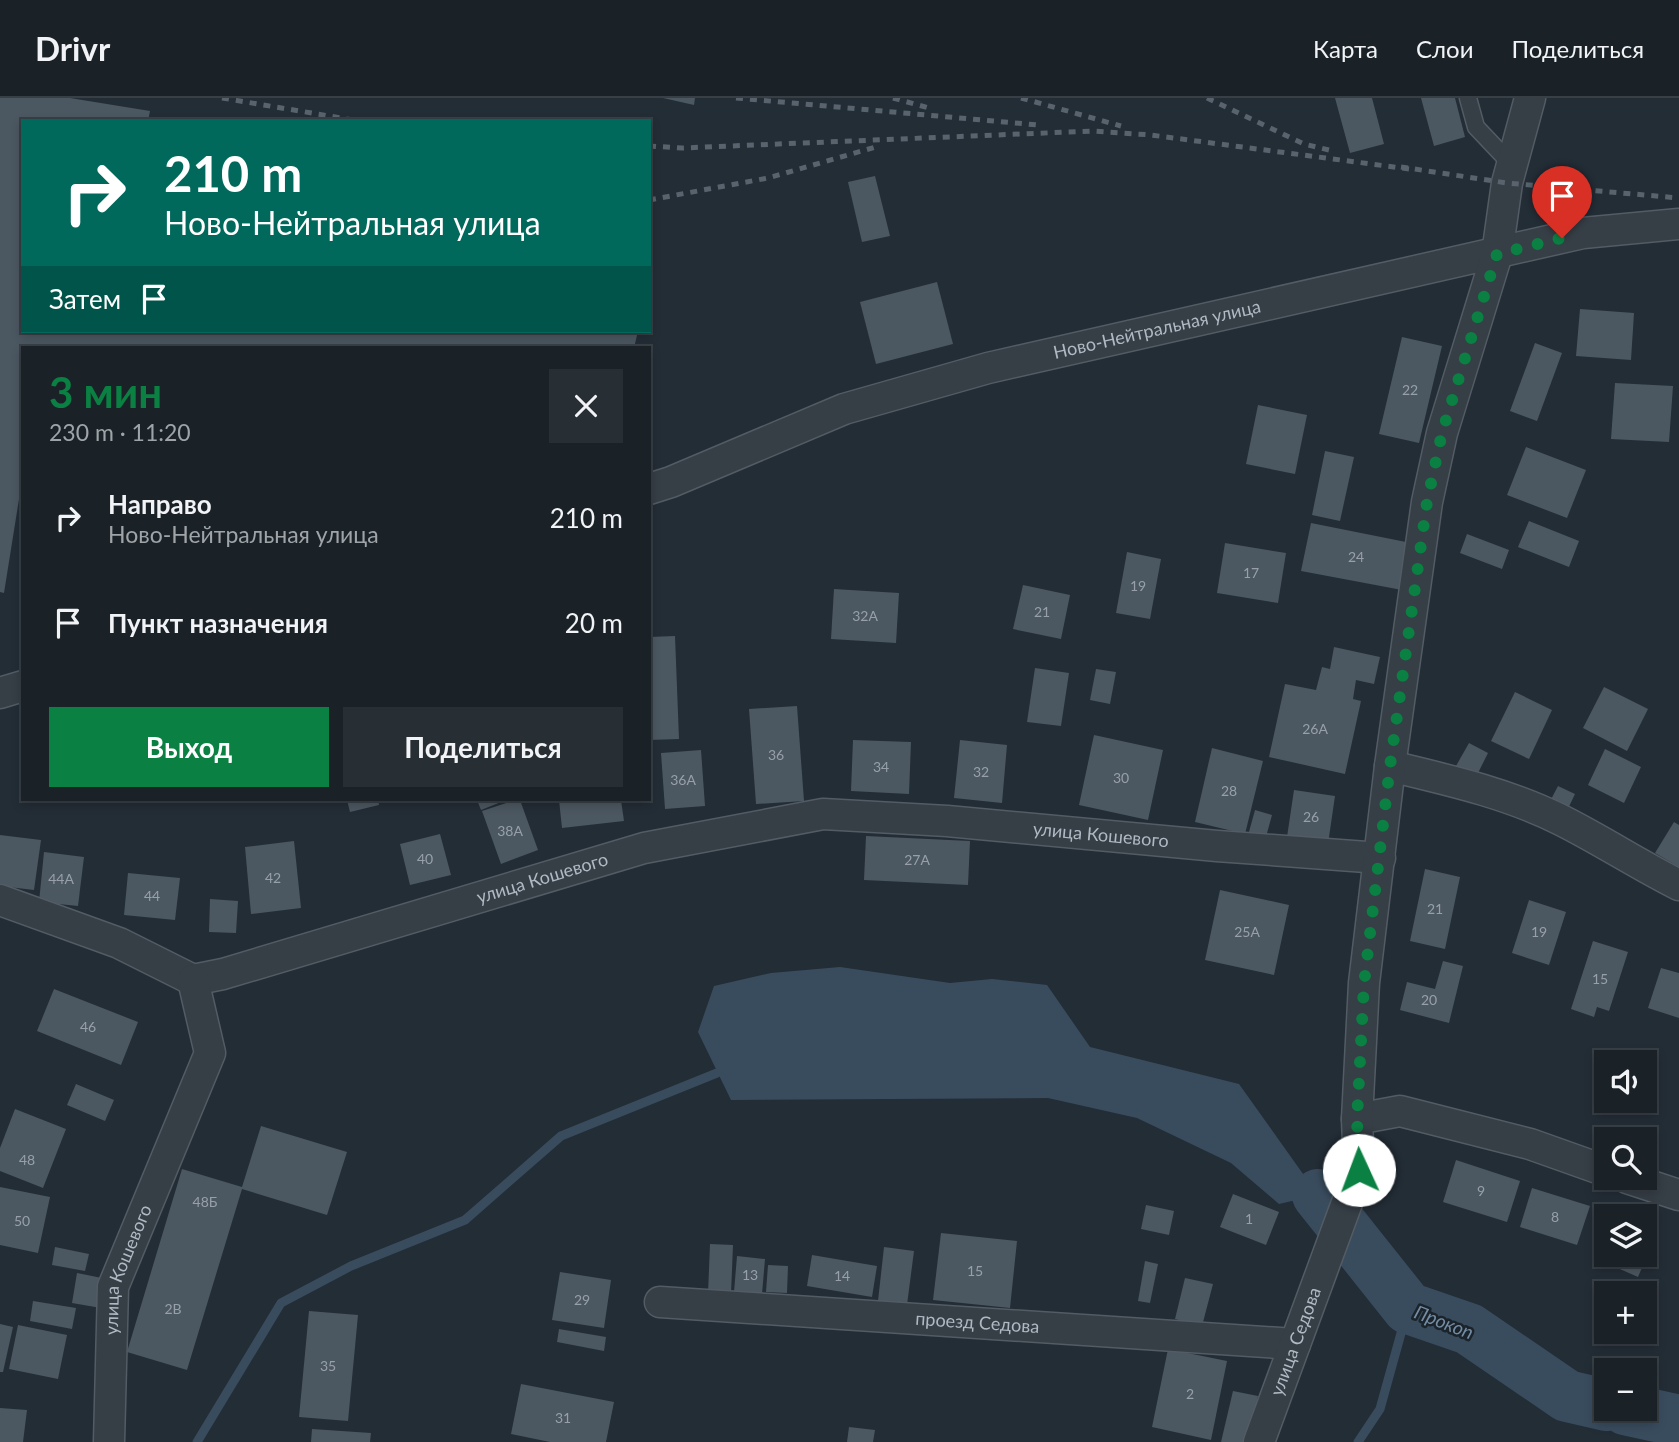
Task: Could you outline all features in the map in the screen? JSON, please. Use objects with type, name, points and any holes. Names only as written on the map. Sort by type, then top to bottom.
[{"type":"street","points":[[1530,98],[1507,183],[1497,254],[1442,433],[1430,491],[1390,766],[1364,984],[1357,1119],[1400,1111],[1530,1144],[1594,1167]]},
{"type":"street","name":"Ново-Нейтральная улица","points":[[651,488],[844,409],[988,368],[1583,233],[1679,224]]},
{"type":"street","points":[[0,693],[21,687]]},
{"type":"street","points":[[1390,766],[1467,784],[1527,806],[1560,820],[1679,886]]},
{"type":"street","name":"улица Кошевого","points":[[109,1442],[113,1287],[210,1053],[193,980],[223,974],[643,848],[823,814],[947,821],[1380,858]]},
{"type":"street","points":[[0,900],[119,943],[193,980]]},
{"type":"street","name":"улица Седова","points":[[1259,1442],[1359,1170],[1357,1119]]},
{"type":"street","points":[[1657,1188],[1679,1195]]},
{"type":"street","name":"проезд Седова","points":[[660,1302],[1295,1344]]},
{"type":"lane","points":[[1468,98],[1476,127],[1512,165]]},
{"type":"water","points":[[840,967],[950,983],[992,979],[1047,985],[1090,1047],[1239,1084],[1318,1195],[1279,1204],[1231,1163],[1137,1118],[1048,1098],[731,1100],[698,1032],[714,986],[771,973]]},
{"type":"building","points":[[0,98],[70,98],[150,111],[148,119],[21,119],[21,333],[638,333],[634,346],[21,346],[21,493],[4,593],[0,592]]},
{"type":"building","points":[[663,98],[695,98],[694,105]]},
{"type":"building","points":[[1335,98],[1372,98],[1384,144],[1350,153]]},
{"type":"building","points":[[1421,98],[1455,98],[1465,137],[1434,146]]},
{"type":"building","points":[[875,176],[890,236],[862,242],[848,182]]},
{"type":"building","points":[[937,282],[953,344],[876,364],[860,302]]},
{"type":"building","points":[[1580,309],[1634,313],[1631,360],[1576,356]]},
{"type":"building","points":[[1402,337],[1442,346],[1419,443],[1379,434]]},
{"type":"building","points":[[1535,343],[1562,353],[1537,421],[1510,411]]},
{"type":"building","points":[[1615,383],[1673,386],[1669,442],[1611,439]]},
{"type":"building","points":[[1258,405],[1307,415],[1295,474],[1246,464]]},
{"type":"building","points":[[1526,447],[1586,470],[1567,518],[1507,495]]},
{"type":"building","points":[[1325,451],[1354,457],[1340,521],[1312,515]]},
{"type":"building","points":[[1529,521],[1579,541],[1569,567],[1518,547]]},
{"type":"building","points":[[1311,523],[1411,543],[1402,590],[1301,571]]},
{"type":"building","points":[[1467,534],[1509,550],[1502,569],[1460,553]]},
{"type":"building","points":[[1225,543],[1286,553],[1278,603],[1217,593]]},
{"type":"building","points":[[1127,552],[1161,559],[1150,619],[1116,613]]},
{"type":"building","points":[[1023,585],[1070,595],[1061,639],[1013,629]]},
{"type":"building","points":[[834,589],[899,593],[896,643],[831,639]]},
{"type":"building","points":[[675,636],[679,739],[651,740],[651,637]]},
{"type":"building","points":[[1334,647],[1380,657],[1374,684],[1356,680],[1353,699],[1361,701],[1345,774],[1269,757],[1285,684],[1316,690],[1322,667],[1330,669]]},
{"type":"building","points":[[1035,668],[1069,673],[1061,726],[1027,722]]},
{"type":"building","points":[[1096,669],[1116,672],[1110,704],[1090,700]]},
{"type":"building","points":[[1604,687],[1648,709],[1627,751],[1583,728]]},
{"type":"building","points":[[1515,692],[1552,710],[1529,759],[1491,741]]},
{"type":"building","points":[[797,706],[804,801],[756,804],[749,709]]},
{"type":"building","points":[[1094,735],[1163,750],[1148,820],[1079,805]]},
{"type":"building","points":[[853,740],[911,742],[909,794],[851,791]]},
{"type":"building","points":[[960,740],[1007,745],[1002,803],[954,798]]},
{"type":"building","points":[[1469,743],[1488,753],[1476,777],[1456,766]]},
{"type":"building","points":[[1212,748],[1263,761],[1245,834],[1195,822]]},
{"type":"building","points":[[1605,749],[1641,767],[1624,803],[1588,785]]},
{"type":"building","points":[[701,750],[705,806],[665,809],[661,753]]},
{"type":"building","points":[[1558,786],[1575,794],[1565,815],[1547,807]]},
{"type":"building","points":[[1294,790],[1335,796],[1328,844],[1287,837]]},
{"type":"building","points":[[347,801],[378,801],[379,805],[350,812]]},
{"type":"building","points":[[477,801],[504,801],[481,810]]},
{"type":"building","points":[[512,801],[520,801],[538,850],[501,864],[482,811]]},
{"type":"building","points":[[559,801],[621,801],[624,821],[562,828]]},
{"type":"building","points":[[1255,810],[1272,815],[1264,844],[1247,839]]},
{"type":"building","points":[[1674,822],[1679,825],[1679,867],[1655,853]]},
{"type":"building","points":[[440,834],[451,875],[410,885],[400,844]]},
{"type":"building","points":[[0,835],[41,840],[34,890],[0,886]]},
{"type":"building","points":[[866,836],[970,841],[968,885],[864,880]]},
{"type":"building","points":[[294,841],[301,908],[251,914],[245,847]]},
{"type":"building","points":[[44,852],[84,857],[78,906],[39,902]]},
{"type":"building","points":[[1425,869],[1460,877],[1445,949],[1410,941]]},
{"type":"building","points":[[128,873],[180,878],[175,920],[124,915]]},
{"type":"building","points":[[1220,890],[1289,905],[1274,975],[1205,960]]},
{"type":"building","points":[[210,899],[238,901],[236,933],[209,932]]},
{"type":"building","points":[[1529,900],[1566,912],[1549,965],[1512,953]]},
{"type":"building","points":[[1593,941],[1628,952],[1609,1011],[1597,1007],[1594,1017],[1571,1009]]},
{"type":"building","points":[[1443,961],[1463,966],[1449,1023],[1400,1010],[1407,982],[1435,989]]},
{"type":"building","points":[[1661,968],[1679,973],[1679,1018],[1648,1008]]},
{"type":"building","points":[[54,989],[138,1022],[121,1065],[37,1031]]},
{"type":"building","points":[[76,1084],[114,1100],[105,1121],[67,1105]]},
{"type":"building","points":[[15,1109],[66,1129],[43,1188],[0,1171],[0,1148]]},
{"type":"building","points":[[261,1126],[347,1152],[327,1215],[242,1189],[187,1370],[127,1352],[182,1169],[242,1187]]},
{"type":"building","points":[[1456,1160],[1520,1181],[1507,1222],[1443,1202]]},
{"type":"building","points":[[0,1187],[50,1197],[38,1253],[0,1245]]},
{"type":"building","points":[[1532,1188],[1590,1206],[1577,1245],[1520,1227]]},
{"type":"building","points":[[1233,1194],[1279,1212],[1266,1245],[1220,1227]]},
{"type":"building","points":[[1146,1205],[1174,1211],[1169,1235],[1141,1229]]},
{"type":"building","points":[[941,1233],[1017,1241],[1010,1308],[933,1300]]},
{"type":"building","points":[[710,1244],[733,1245],[731,1294],[708,1294]]},
{"type":"building","points":[[55,1247],[89,1254],[85,1271],[52,1265]]},
{"type":"building","points":[[884,1247],[914,1251],[907,1305],[878,1301]]},
{"type":"building","points":[[812,1255],[877,1266],[872,1297],[807,1286]]},
{"type":"building","points":[[737,1256],[765,1259],[762,1294],[734,1292]]},
{"type":"building","points":[[1145,1261],[1158,1264],[1150,1303],[1138,1301]]},
{"type":"building","points":[[768,1265],[788,1266],[787,1293],[766,1292]]},
{"type":"building","points":[[1615,1267],[1642,1267],[1638,1277]]},
{"type":"building","points":[[560,1272],[611,1280],[604,1328],[552,1320]]},
{"type":"building","points":[[77,1273],[107,1279],[101,1308],[72,1303]]},
{"type":"building","points":[[1185,1278],[1213,1284],[1202,1326],[1175,1319]]},
{"type":"building","points":[[33,1301],[76,1308],[72,1329],[30,1321]]},
{"type":"building","points":[[309,1311],[358,1315],[348,1421],[299,1417]]},
{"type":"building","points":[[0,1324],[13,1327],[3,1372],[0,1372]]},
{"type":"building","points":[[18,1325],[67,1335],[58,1379],[9,1369]]},
{"type":"building","points":[[559,1329],[606,1337],[604,1351],[557,1342]]},
{"type":"building","points":[[1168,1349],[1227,1361],[1211,1440],[1152,1427]]},
{"type":"building","points":[[521,1384],[614,1402],[606,1442],[550,1442],[511,1434]]},
{"type":"building","points":[[1233,1391],[1258,1396],[1248,1442],[1221,1442]]},
{"type":"building","points":[[0,1408],[27,1410],[23,1442],[0,1442]]},
{"type":"building","points":[[849,1427],[875,1430],[873,1442],[847,1442]]},
{"type":"building","points":[[312,1429],[371,1433],[370,1442],[311,1442]]},
{"type":"waterway","points":[[197,1442],[281,1303],[351,1266],[465,1220],[561,1136],[717,1073]]},
{"type":"waterway","name":"Прокоп","points":[[1318,1195],[1408,1308],[1469,1329],[1567,1396],[1594,1402]]},
{"type":"waterway","points":[[1358,1442],[1380,1409],[1408,1308]]},
{"type":"waterway","name":"Прокоп","points":[[1657,1416],[1679,1421]]},
{"type":"railway","points":[[222,98],[347,119]]},
{"type":"railway","points":[[736,98],[1038,125]]},
{"type":"railway","points":[[893,98],[929,108]]},
{"type":"railway","points":[[1021,98],[1121,126]]},
{"type":"railway","points":[[1207,98],[1304,144],[1329,150]]},
{"type":"railway","points":[[651,146],[682,148],[1093,131],[1151,135],[1409,169]]},
{"type":"railway","points":[[651,200],[768,178],[879,146]]},
{"type":"railway","points":[[1401,167],[1507,183],[1679,198]]},
{"type":"route","points":[[1359,1170],[1357,1119],[1364,984],[1413,600],[1427,502],[1442,433],[1497,254],[1562,238]]}]
